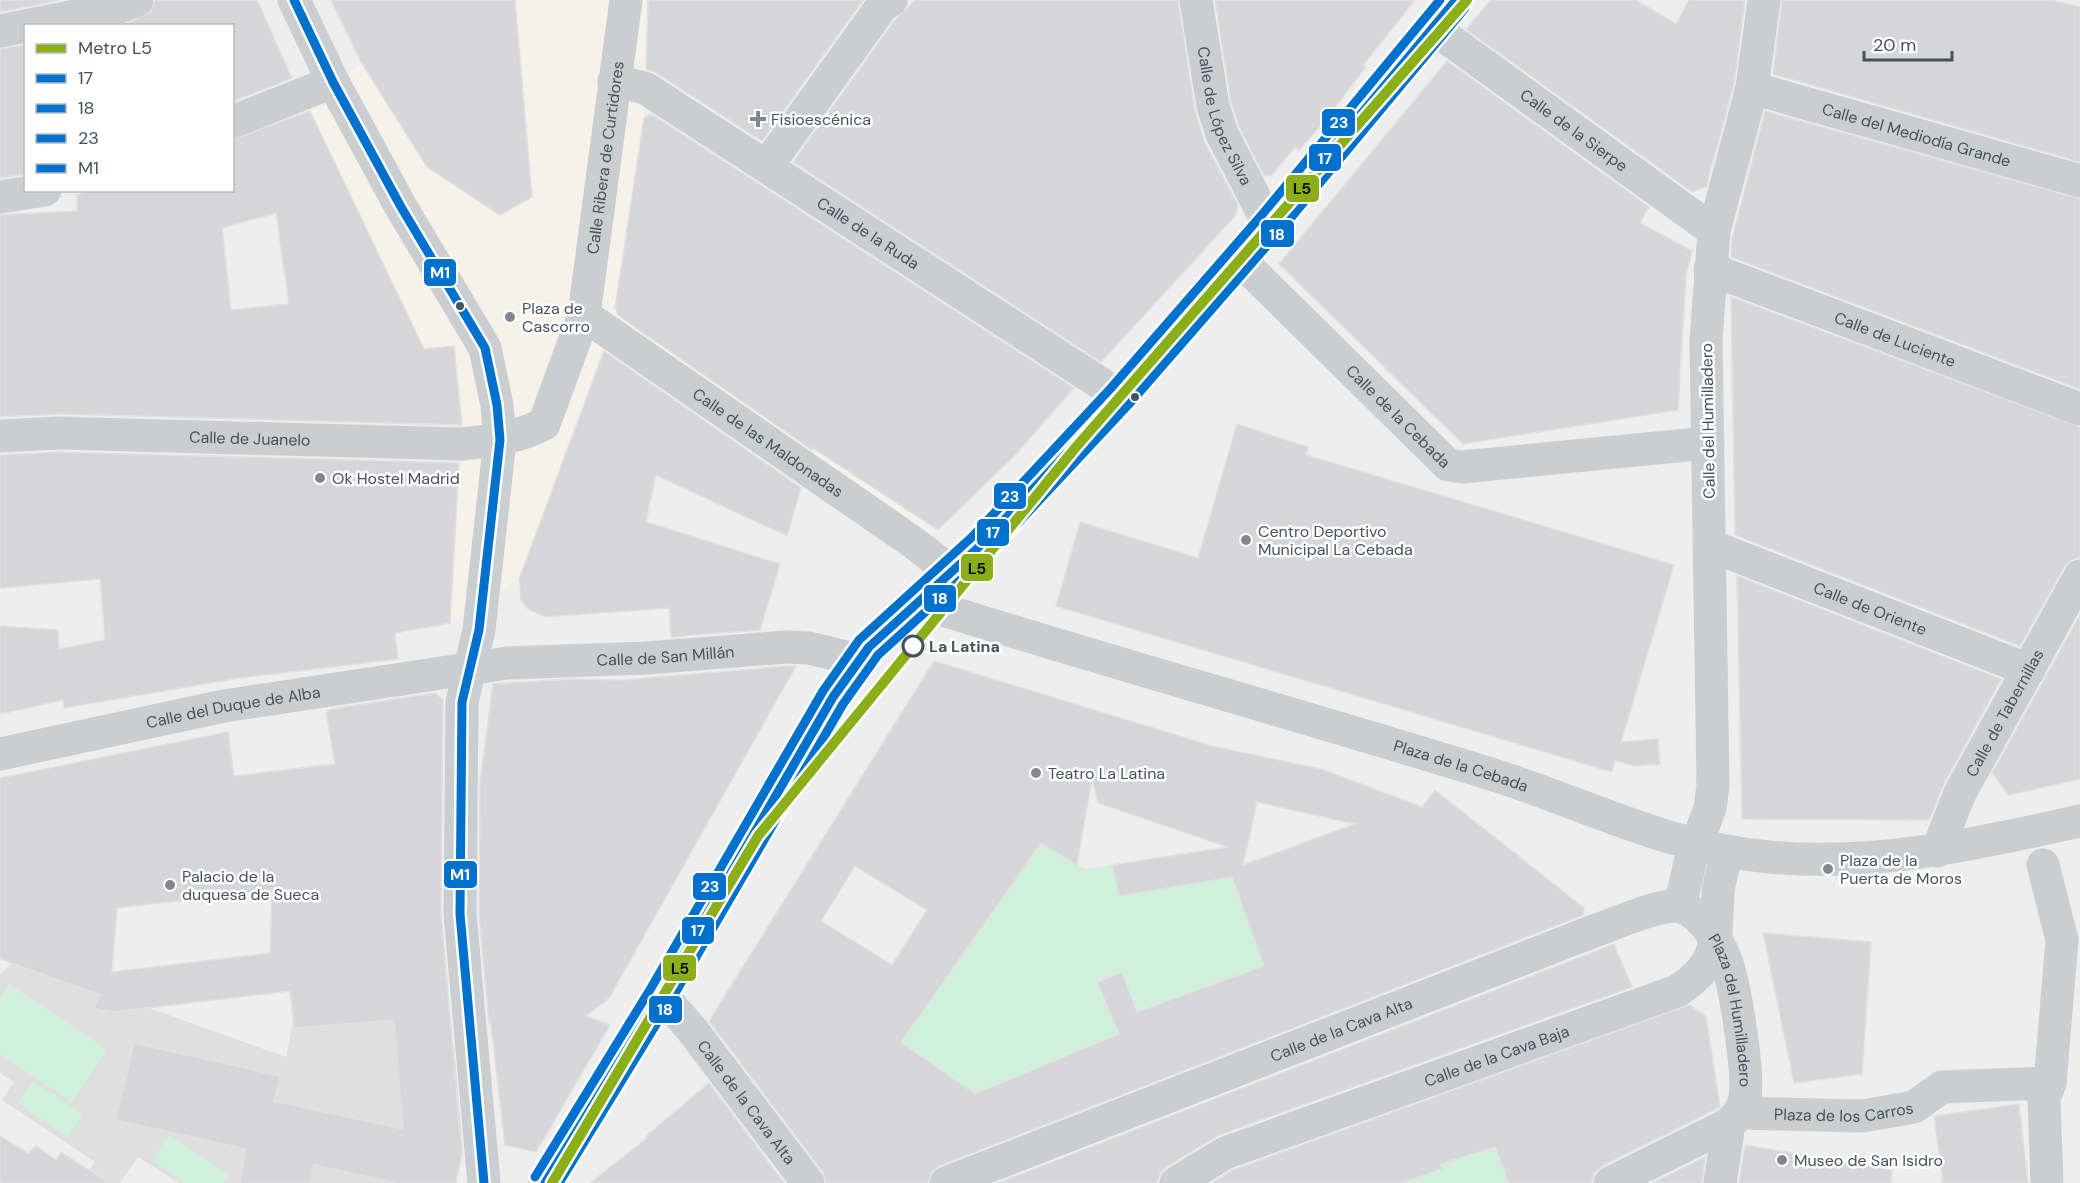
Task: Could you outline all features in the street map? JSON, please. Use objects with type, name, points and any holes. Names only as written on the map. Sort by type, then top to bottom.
[{"type":"street","points":[[33,24],[137,0]]},
{"type":"street","points":[[294,0],[333,82],[401,207],[485,348],[497,405],[500,440],[479,630],[462,702],[460,914],[484,1183]]},
{"type":"street","name":"Calle Ribera de Curtidores","points":[[584,315],[626,0]]},
{"type":"street","points":[[768,166],[882,6],[891,0]]},
{"type":"street","name":"Calle de López Silva","points":[[1197,0],[1216,115],[1222,134],[1269,225]]},
{"type":"street","points":[[545,1183],[661,994],[833,697],[858,660],[887,630],[980,546],[1120,396],[1269,225],[1456,0]]},
{"type":"street","name":"Calle del Humilladero","points":[[1713,849],[1710,808],[1713,786],[1711,546],[1706,340],[1710,269],[1714,231],[1752,88],[1764,0]]},
{"type":"street","points":[[0,31],[24,26]]},
{"type":"street","name":"Calle de la Sierpe","points":[[1433,28],[1714,231]]},
{"type":"street","name":"Calle de la Ruda","points":[[614,81],[645,88],[1120,396]]},
{"type":"street","points":[[234,121],[333,82]]},
{"type":"street","name":"Calle del Mediodía Grande","points":[[1752,88],[2080,181]]},
{"type":"street","points":[[0,197],[32,192]]},
{"type":"street","name":"Calle de la Cebada","points":[[1239,259],[1449,465],[1462,467],[1708,443]]},
{"type":"street","name":"Calle de Luciente","points":[[1710,269],[2080,409]]},
{"type":"street","points":[[500,440],[544,424],[584,315]]},
{"type":"street","name":"Calle de las Maldonadas","points":[[584,315],[914,543],[936,585]]},
{"type":"street","name":"Calle de Juanelo","points":[[0,436],[59,433],[461,444],[500,440]]},
{"type":"street","name":"Calle de Oriente","points":[[1711,546],[2029,670]]},
{"type":"street","name":"Calle de Tabernillas","points":[[1937,851],[1960,793],[2080,576]]},
{"type":"street","name":"Plaza de la Cebada","points":[[936,585],[1491,774],[1622,824],[1713,849]]},
{"type":"street","name":"Calle de San Millán","points":[[470,668],[507,663],[647,658],[786,647],[809,648],[858,660]]},
{"type":"street","name":"Calle del Duque de Alba","points":[[0,754],[224,706],[470,668]]},
{"type":"street","points":[[1680,907],[1690,862],[1713,849],[1781,858],[1839,861],[1906,856],[2080,821]]},
{"type":"street","name":"Calle de la Cava Baja","points":[[1176,1183],[1225,1153],[1677,991],[1695,979],[1707,962],[1717,940],[1718,891],[1713,849]]},
{"type":"street","points":[[2043,865],[2071,941],[2047,1091],[2047,1183]]},
{"type":"street","name":"Calle de la Cava Alta","points":[[946,1183],[1145,1103],[1594,931],[1657,909],[1680,907]]},
{"type":"street","name":"Plaza del Humilladero","points":[[1680,907],[1696,915],[1717,940],[1731,975],[1746,1080],[1720,1183]]},
{"type":"street","name":"Calle de la Cava Alta","points":[[661,994],[693,1031],[808,1183]]},
{"type":"street","name":"Plaza de los Carros","points":[[1735,1119],[1863,1116],[1914,1107],[1942,1087],[2047,1091]]},
{"type":"street","points":[[1610,1183],[1735,1119]]},
{"type":"shaded area","name":"Plaza de Cascorro","points":[[515,0],[659,0],[648,19],[644,118],[615,308],[619,316],[750,407],[938,530],[914,543],[603,327],[602,352],[519,579],[450,623],[463,431],[454,346],[425,349],[307,106],[333,82],[362,64],[427,167],[501,215],[532,197]]},
{"type":"shaded area","points":[[12,963],[103,993],[94,1008],[114,1012],[149,1008],[286,1057],[293,1022],[394,1017],[397,1051],[454,1046],[463,1148],[456,1183],[179,1183],[138,1157],[120,1183],[110,1183],[90,1169],[95,1162],[2,1100],[14,1082],[0,1073],[0,974]]},
{"type":"green space","points":[[1034,838],[1085,869],[1112,865],[1119,896],[1232,877],[1264,966],[1171,1000],[1120,1033],[975,1094],[901,1042],[970,944]]},
{"type":"green space","points":[[9,984],[107,1050],[72,1102],[0,1054],[0,998]]},
{"type":"green space","points":[[33,1081],[83,1114],[68,1137],[18,1103]]},
{"type":"green space","points":[[169,1135],[229,1176],[224,1183],[185,1183],[152,1160]]},
{"type":"green space","points":[[1506,1143],[1499,1157],[1509,1183],[1401,1183],[1441,1169],[1440,1164]]},
{"type":"building","points":[[0,0],[59,0],[0,12]]},
{"type":"building","points":[[155,0],[257,0],[292,78],[234,101],[234,24],[126,24],[151,12]]},
{"type":"building","points":[[331,0],[515,0],[532,197],[500,215],[427,167],[361,62]]},
{"type":"building","points":[[648,0],[863,0],[762,141],[655,72],[646,69]]},
{"type":"building","points":[[915,0],[1178,0],[1195,112],[1205,143],[1238,205],[1236,215],[1101,362],[793,162],[895,20]]},
{"type":"building","points":[[1215,0],[1415,0],[1363,65],[1366,67],[1323,123],[1299,150],[1295,147],[1271,176],[1264,175],[1239,127],[1231,102]]},
{"type":"building","points":[[1491,0],[1636,0],[1676,24],[1689,0],[1745,0],[1734,84],[1706,187],[1692,192],[1466,29]]},
{"type":"building","points":[[1782,0],[2052,0],[2080,7],[2080,162],[1773,74]]},
{"type":"building","points":[[24,45],[24,174],[0,178],[0,49]]},
{"type":"building","points":[[1447,61],[1649,207],[1640,223],[1692,251],[1686,276],[1678,410],[1463,444],[1279,264]]},
{"type":"building","points":[[310,111],[424,349],[454,346],[462,425],[60,414],[0,417],[0,215],[77,211],[77,195],[87,192],[234,192],[234,139]],"holes":[[[276,213],[289,304],[231,310],[222,228]]]},
{"type":"building","points":[[1765,111],[2080,199],[2080,389],[1731,257],[1732,239]]},
{"type":"building","points":[[651,114],[1074,388],[1016,454],[938,530],[813,448],[812,450],[619,316],[615,308],[644,118]]},
{"type":"building","points":[[1731,297],[2080,427],[2080,557],[2071,560],[2064,567],[2020,646],[1735,535]]},
{"type":"building","points":[[604,351],[801,488],[787,536],[656,475],[646,522],[780,564],[760,630],[671,637],[669,608],[546,617],[529,610],[521,600],[519,579]]},
{"type":"building","points":[[1237,424],[1308,447],[1306,455],[1674,565],[1621,742],[1658,739],[1660,764],[1634,766],[1615,760],[1612,772],[1056,606],[1080,522],[1198,558]]},
{"type":"building","points":[[59,452],[459,463],[450,623],[395,633],[398,659],[239,678],[64,708],[63,700],[0,714],[0,626],[58,630],[59,649],[105,640],[100,579],[0,588],[0,455]]},
{"type":"building","points":[[1737,576],[2001,679],[1944,784],[1929,820],[1742,819]]},
{"type":"building","points":[[2080,615],[2080,779],[2009,795],[1992,773]]},
{"type":"building","points":[[934,661],[1212,746],[1321,769],[1422,807],[1435,790],[1584,908],[1583,915],[939,1166],[931,1172],[928,1183],[826,1183],[823,1172],[709,1021]],"holes":[[[1092,778],[1098,803],[1228,847],[1112,865],[1119,896],[1232,877],[1264,966],[1137,1012],[1122,972],[1097,982],[1119,1034],[975,1094],[901,1042],[1041,843],[1077,865]],[[1257,802],[1355,824],[1243,865]],[[855,866],[927,910],[892,965],[821,921]]]},
{"type":"building","points":[[796,666],[609,998],[586,1016],[610,1025],[549,1130],[536,1152],[505,1145],[490,1017],[489,1024],[479,913],[480,783],[493,684],[573,679],[623,680]]},
{"type":"building","points":[[435,693],[443,700],[441,914],[462,1153],[456,1183],[396,1183],[314,1165],[310,1183],[240,1183],[246,1149],[116,1120],[134,1043],[280,1076],[274,1101],[403,1129],[394,1020],[294,1028],[290,991],[114,1012],[93,1008],[101,995],[0,959],[0,778],[228,732],[234,776],[335,764],[326,712],[331,709]],"holes":[[[272,890],[270,953],[112,972],[117,908]]]},
{"type":"building","points":[[1763,933],[1871,942],[1862,1074],[1794,1083]]},
{"type":"building","points":[[1614,944],[1632,987],[1219,1135],[1166,1167],[1157,1183],[998,1183]]},
{"type":"building","points":[[1689,1005],[1706,1016],[1720,1107],[1602,1166],[1594,1173],[1591,1183],[1509,1183],[1495,1147],[1440,1164],[1442,1169],[1401,1183],[1212,1183],[1233,1170]]},
{"type":"building","points":[[709,1083],[784,1183],[590,1183],[647,1138],[646,1136]]},
{"type":"building","points":[[2019,1104],[2028,1183],[1943,1183],[1934,1116]]},
{"type":"building","points":[[0,1136],[28,1153],[36,1146],[56,1160],[61,1152],[109,1183],[0,1183]]},
{"type":"building","name":"Museo de San Isidro","points":[[1745,1145],[1892,1170],[1891,1183],[1739,1183]]},
{"type":"building","points":[[1705,1157],[1702,1183],[1652,1183]]},
{"type":"metro line","name":"L5","points":[[552,1183],[758,836],[1076,447],[1467,0]]},
{"type":"transit line","name":"M1","points":[[294,0],[333,82],[401,207],[485,348],[497,405],[500,440],[479,630],[462,702],[460,914],[484,1183]]},
{"type":"transit line","name":"23","points":[[535,1177],[651,988],[823,691],[859,640],[972,537],[1111,388],[1260,217],[1440,0]]},
{"type":"transit line","name":"17","points":[[545,1183],[661,994],[833,697],[869,647],[980,546],[1120,396],[1269,225],[1456,0]]},
{"type":"transit line","name":"18","points":[[559,1183],[671,1000],[843,704],[878,655],[989,554],[1129,404],[1278,233],[1465,8]]},
{"type":"place","name":"Fisioescénica","points":[[758,119]]},
{"type":"place","name":"Plaza de Cascorro","points":[[510,317]]},
{"type":"place","name":"Ok Hostel Madrid","points":[[320,478]]},
{"type":"place","name":"Centro Deportivo Municipal La Cebada","points":[[1246,540]]},
{"type":"place","name":"La Latina","points":[[913,646]]},
{"type":"place","name":"Teatro La Latina","points":[[1036,773]]},
{"type":"place","name":"Plaza de la Puerta de Moros","points":[[1828,869]]},
{"type":"place","name":"Palacio de la duquesa de Sueca","points":[[170,885]]},
{"type":"place","name":"Museo de San Isidro","points":[[1782,1160]]}]
